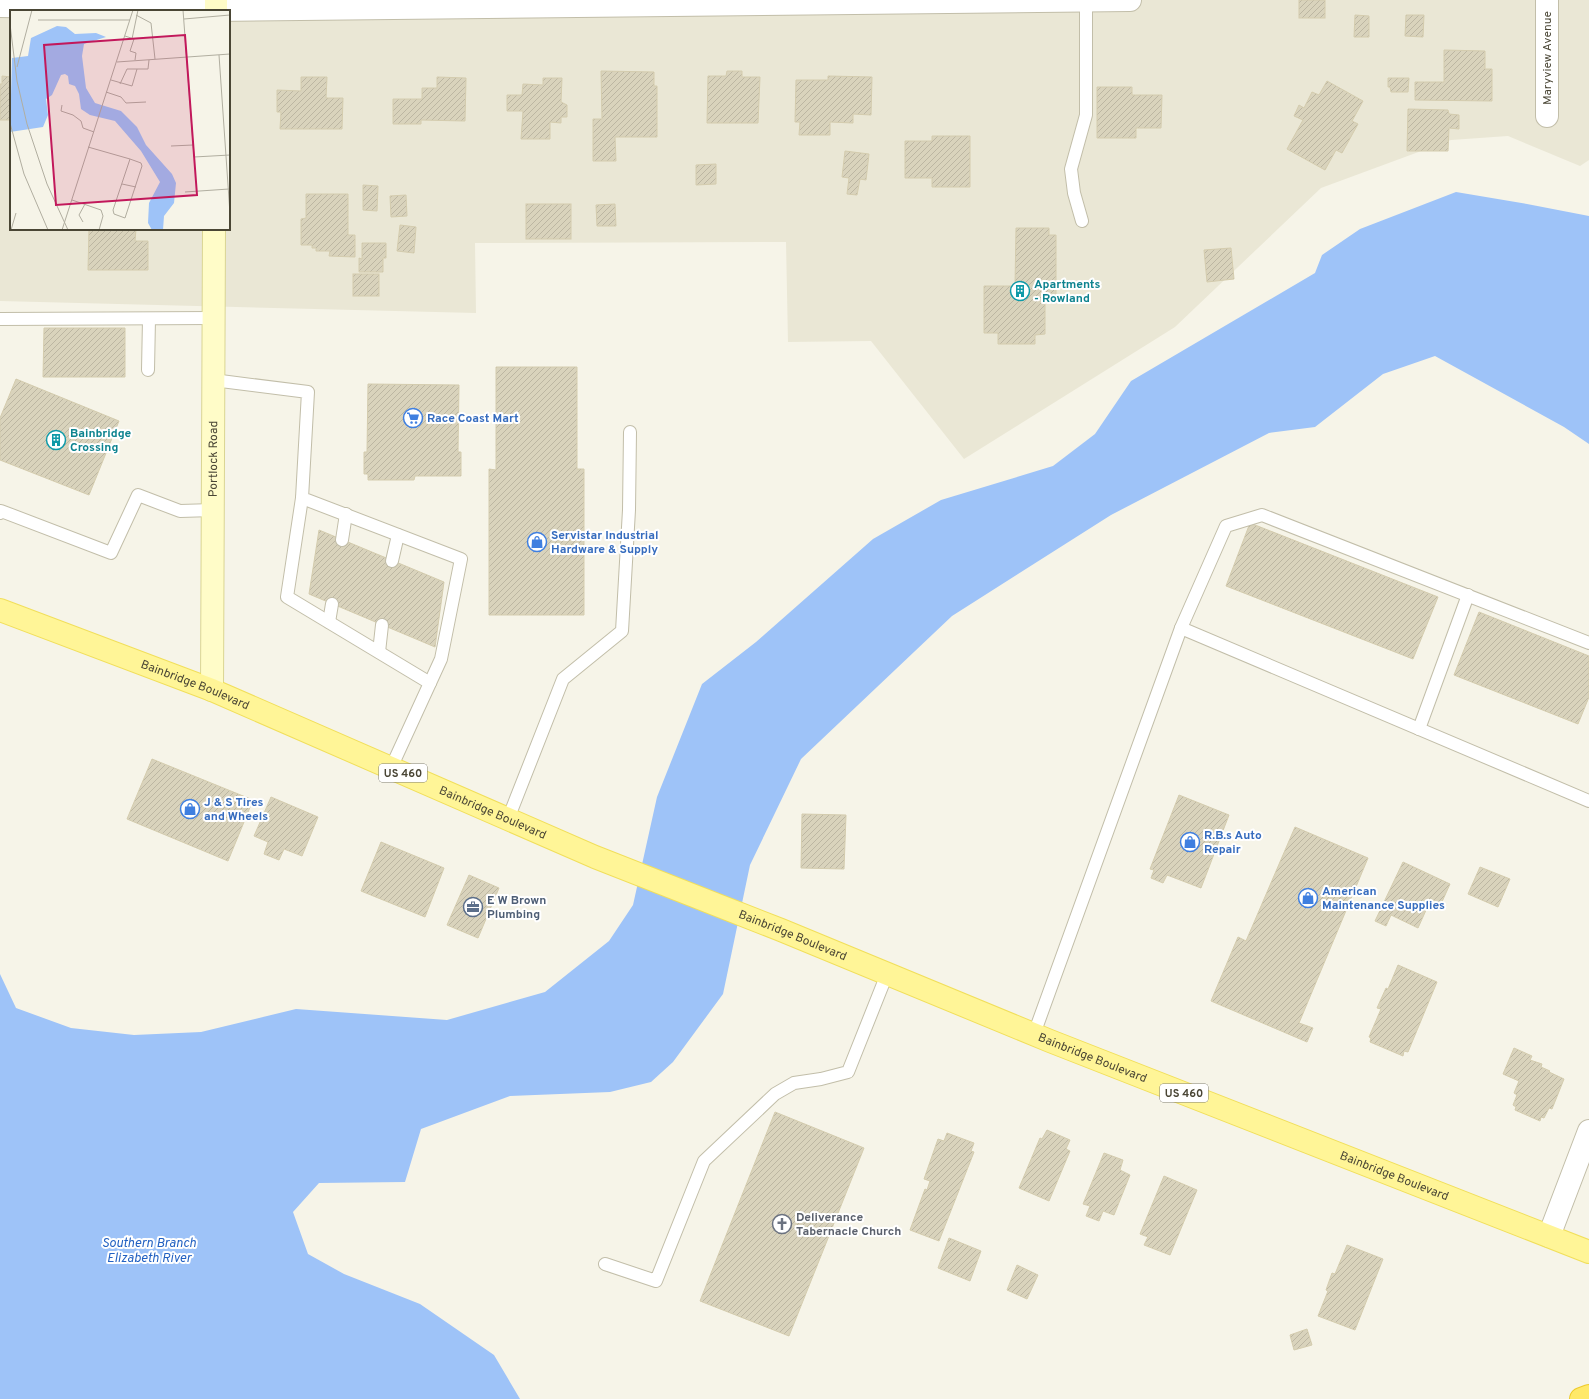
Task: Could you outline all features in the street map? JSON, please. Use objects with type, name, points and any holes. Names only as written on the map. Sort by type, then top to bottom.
[{"type":"highway","points":[[1581,1399],[1589,1396]]},
{"type":"main road","name":"Portlock Road","points":[[212,690],[214,230]]},
{"type":"main road","name":"Bainbridge Boulevard","points":[[0,610],[212,690],[595,857],[781,930],[1034,1034],[1589,1252]]},
{"type":"street","points":[[0,6],[216,7],[1130,0]]},
{"type":"street","name":"Maryview Avenue","points":[[1547,0],[1547,116]]},
{"type":"street","points":[[1549,1236],[1589,1131]]},
{"type":"lane","points":[[1082,221],[1074,193],[1071,169],[1086,116],[1086,0]]},
{"type":"lane","points":[[0,319],[214,318]]},
{"type":"lane","points":[[148,370],[149,319]]},
{"type":"lane","points":[[213,380],[308,392],[302,498],[287,597],[430,683]]},
{"type":"lane","points":[[508,819],[563,678],[622,631],[629,510],[630,432]]},
{"type":"lane","points":[[0,513],[1,511],[111,553],[138,495],[180,511],[213,510]]},
{"type":"lane","points":[[302,498],[461,560],[441,659],[391,768]]},
{"type":"lane","points":[[342,540],[346,514]]},
{"type":"lane","points":[[1034,1034],[1181,628],[1226,526],[1262,514],[1589,643]]},
{"type":"lane","points":[[392,561],[398,535]]},
{"type":"lane","points":[[1419,729],[1468,595]]},
{"type":"lane","points":[[329,622],[332,604]]},
{"type":"lane","points":[[379,652],[382,625]]},
{"type":"lane","points":[[1181,628],[1589,801]]},
{"type":"lane","points":[[605,1264],[656,1281],[704,1160],[775,1094],[794,1083],[821,1079],[848,1072],[887,974]]},
{"type":"shaded area","points":[[0,0],[1589,0],[1589,160],[1580,166],[1508,136],[1451,140],[1321,188],[1175,327],[964,459],[871,341],[788,342],[786,242],[475,243],[476,313],[0,301]]},
{"type":"water","name":"Southern Branch Elizabeth River","points":[[1456,192],[1589,216],[1589,444],[1564,427],[1435,356],[1383,374],[1315,427],[1269,433],[1111,515],[952,616],[801,759],[750,865],[723,994],[673,1062],[651,1082],[610,1092],[510,1096],[421,1129],[405,1182],[319,1183],[293,1212],[308,1254],[344,1274],[420,1304],[494,1355],[520,1399],[0,1399],[0,974],[16,1008],[71,1028],[134,1035],[201,1032],[296,1009],[447,1020],[545,992],[609,941],[633,905],[657,797],[702,684],[756,642],[873,539],[941,500],[1053,466],[1095,434],[1131,381],[1315,273],[1322,255],[1360,229]]},
{"type":"building","points":[[1299,0],[1325,0],[1325,18],[1299,18]]},
{"type":"building","points":[[1355,15],[1369,16],[1369,37],[1354,37]]},
{"type":"building","points":[[1406,15],[1424,15],[1423,37],[1405,36]]},
{"type":"building","points":[[1444,50],[1485,51],[1485,69],[1492,69],[1492,101],[1415,100],[1415,82],[1444,82]]},
{"type":"building","points":[[601,71],[654,72],[654,86],[657,86],[657,137],[615,137],[616,161],[593,161],[593,119],[602,119]]},
{"type":"building","points":[[727,71],[742,71],[742,77],[760,77],[758,123],[707,123],[708,76],[726,76]]},
{"type":"building","points":[[2,76],[10,77],[10,120],[0,120],[0,84],[2,84]]},
{"type":"building","points":[[828,76],[872,77],[871,115],[853,114],[853,123],[830,122],[830,135],[799,135],[800,122],[795,122],[796,80],[828,80]]},
{"type":"building","points":[[301,77],[327,77],[326,98],[343,98],[342,129],[280,129],[281,112],[277,112],[277,90],[301,91]]},
{"type":"building","points":[[437,77],[466,78],[465,121],[421,120],[421,124],[393,124],[393,99],[422,99],[422,88],[437,88]]},
{"type":"building","points":[[543,78],[562,78],[561,102],[567,105],[567,117],[561,117],[561,123],[550,122],[550,139],[521,139],[523,111],[507,111],[507,95],[522,95],[523,84],[543,85]]},
{"type":"building","points":[[1388,78],[1409,78],[1408,92],[1391,92],[1390,87],[1388,87]]},
{"type":"building","points":[[1327,81],[1363,101],[1352,121],[1358,124],[1342,153],[1336,150],[1325,170],[1287,149],[1303,120],[1294,116],[1299,105],[1304,108],[1312,92],[1319,95]]},
{"type":"building","points":[[1097,87],[1132,87],[1132,95],[1162,95],[1161,128],[1136,128],[1136,138],[1097,138]]},
{"type":"building","points":[[1408,109],[1448,110],[1449,114],[1459,115],[1459,129],[1449,128],[1448,151],[1407,151]]},
{"type":"building","points":[[932,136],[970,136],[970,187],[932,187],[932,178],[905,178],[905,141],[932,141]]},
{"type":"building","points":[[845,151],[869,154],[866,180],[860,179],[857,195],[847,194],[849,178],[842,177]]},
{"type":"building","points":[[716,164],[716,184],[696,185],[696,165]]},
{"type":"building","points":[[363,185],[378,186],[377,211],[363,210]]},
{"type":"building","points":[[306,194],[348,194],[348,235],[355,235],[355,257],[329,256],[330,251],[316,251],[316,248],[312,248],[312,245],[301,245],[301,219],[306,218]]},
{"type":"building","points":[[406,195],[407,216],[391,217],[390,196]]},
{"type":"building","points":[[526,204],[571,204],[571,239],[526,239]]},
{"type":"building","points":[[615,204],[616,226],[597,226],[596,205]]},
{"type":"building","points":[[400,225],[416,227],[414,253],[397,251]]},
{"type":"building","name":"Apartments - Rowland","points":[[1016,228],[1049,228],[1049,235],[1056,235],[1056,296],[1045,296],[1045,334],[1035,335],[1035,344],[998,344],[998,333],[984,333],[984,286],[1015,286]]},
{"type":"building","points":[[89,230],[136,230],[135,241],[148,241],[148,270],[88,270]]},
{"type":"building","points":[[362,243],[386,243],[386,258],[383,258],[383,272],[359,272],[359,258],[362,259]]},
{"type":"building","points":[[1231,248],[1234,279],[1207,282],[1204,250]]},
{"type":"building","points":[[353,274],[379,274],[379,296],[353,296]]},
{"type":"building","points":[[44,328],[125,328],[125,377],[43,377]]},
{"type":"building","name":"Servistar Industrial Hardware & Supply","points":[[496,367],[577,367],[577,469],[584,469],[584,615],[489,615],[489,469],[496,470]]},
{"type":"building","name":"Bainbridge Crossing","points":[[16,379],[119,421],[89,495],[0,460],[0,418]]},
{"type":"building","name":"Race Coast Mart","points":[[368,384],[459,385],[458,452],[461,452],[461,476],[415,476],[414,480],[368,480],[368,474],[364,474],[364,452],[367,452]]},
{"type":"building","points":[[1250,523],[1438,597],[1413,659],[1226,586]]},
{"type":"building","points":[[319,530],[444,582],[435,647],[309,594]]},
{"type":"building","points":[[1479,612],[1589,656],[1589,697],[1578,724],[1454,675]]},
{"type":"building","name":"J & S Tires and Wheels","points":[[152,759],[253,800],[228,861],[127,819]]},
{"type":"building","name":"R.B.s Auto Repair","points":[[1179,795],[1229,815],[1201,888],[1167,875],[1163,883],[1151,878],[1154,870],[1150,869]]},
{"type":"building","points":[[271,797],[318,817],[302,856],[284,849],[279,860],[264,854],[268,842],[254,836]]},
{"type":"building","points":[[802,814],[846,815],[844,869],[801,868]]},
{"type":"building","name":"American Maintenance Supplies","points":[[1295,827],[1368,858],[1299,1023],[1313,1028],[1307,1042],[1211,1001],[1238,937],[1246,941]]},
{"type":"building","points":[[381,842],[444,868],[425,917],[361,891]]},
{"type":"building","points":[[1403,862],[1450,884],[1441,904],[1431,899],[1418,928],[1391,915],[1386,926],[1375,921]]},
{"type":"building","points":[[1480,867],[1510,879],[1498,907],[1468,894]]},
{"type":"building","name":"E W Brown Plumbing","points":[[469,875],[499,888],[478,938],[447,925]]},
{"type":"building","points":[[1398,965],[1437,982],[1408,1052],[1404,1051],[1403,1056],[1370,1042],[1371,1038],[1369,1037],[1381,1009],[1377,1008],[1386,988],[1388,989]]},
{"type":"building","points":[[1514,1048],[1532,1056],[1530,1060],[1542,1064],[1541,1067],[1564,1079],[1552,1109],[1549,1108],[1544,1118],[1541,1117],[1540,1121],[1515,1110],[1516,1107],[1513,1105],[1517,1095],[1514,1093],[1519,1081],[1503,1074]]},
{"type":"building","name":"Deliverance Tabernacle Church","points":[[775,1112],[864,1148],[789,1336],[700,1301]]},
{"type":"building","points":[[1047,1130],[1070,1140],[1066,1149],[1070,1151],[1049,1201],[1019,1188],[1040,1138],[1042,1139]]},
{"type":"building","points":[[947,1133],[974,1143],[971,1151],[974,1152],[939,1241],[910,1230],[925,1189],[927,1190],[930,1181],[924,1179],[938,1139],[944,1141]]},
{"type":"building","points":[[1104,1153],[1123,1160],[1120,1170],[1130,1175],[1114,1215],[1103,1211],[1099,1221],[1086,1216],[1090,1206],[1083,1204]]},
{"type":"building","points":[[1164,1176],[1197,1190],[1170,1255],[1144,1245],[1148,1237],[1140,1234]]},
{"type":"building","points":[[949,1238],[981,1251],[970,1281],[938,1268]]},
{"type":"building","points":[[1347,1245],[1383,1259],[1355,1330],[1318,1316],[1328,1291],[1326,1290],[1332,1273],[1335,1274]]},
{"type":"building","points":[[1017,1265],[1038,1275],[1027,1299],[1007,1290]]},
{"type":"building","points":[[1307,1329],[1312,1345],[1294,1350],[1290,1335]]},
{"type":"place","name":"Apartments - Rowland","points":[[1020,291]]},
{"type":"place","name":"Race Coast Mart","points":[[413,418]]},
{"type":"place","name":"Bainbridge Crossing","points":[[56,440]]},
{"type":"place","name":"Servistar Industrial Hardware & Supply","points":[[537,542]]},
{"type":"place","name":"J & S Tires and Wheels","points":[[190,809]]},
{"type":"place","name":"R.B.s Auto Repair","points":[[1190,842]]},
{"type":"place","name":"American Maintenance Supplies","points":[[1308,898]]},
{"type":"place","name":"E W Brown Plumbing","points":[[473,907]]},
{"type":"place","name":"Deliverance Tabernacle Church","points":[[782,1224]]}]
